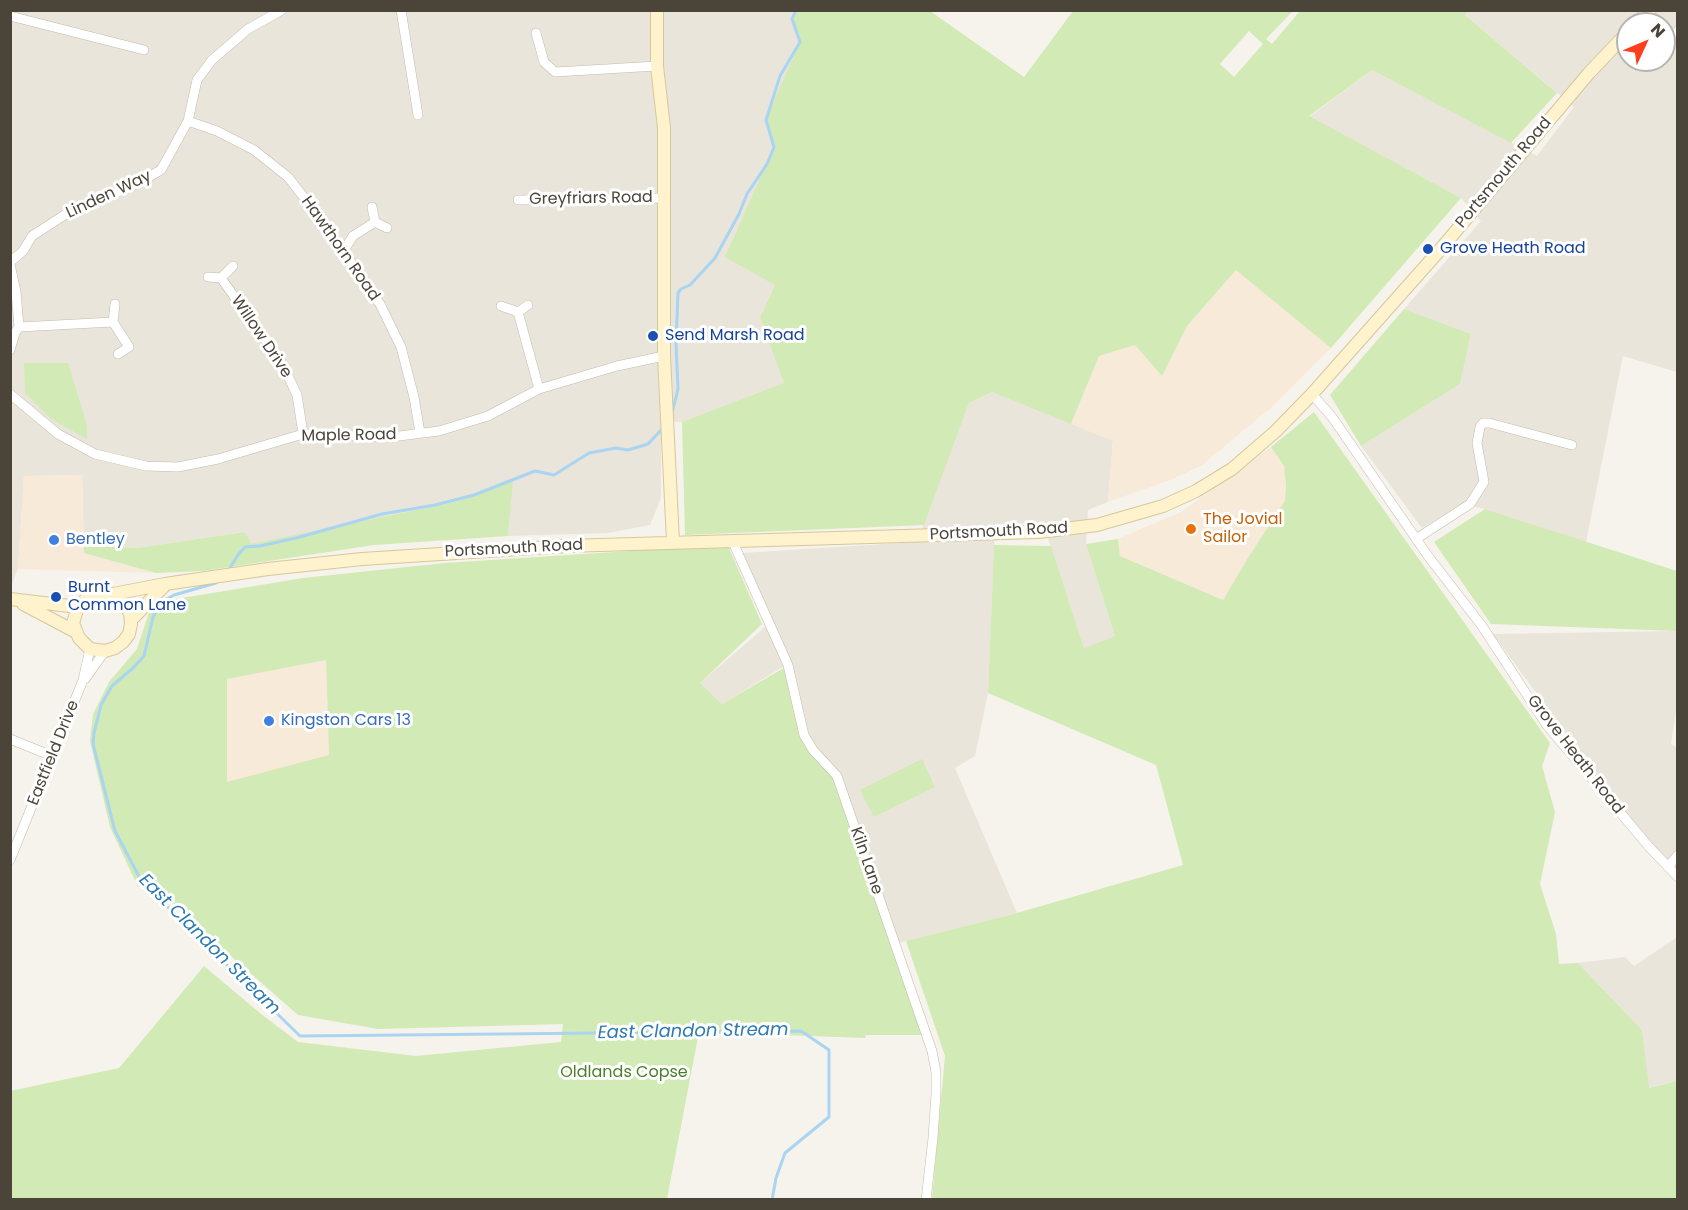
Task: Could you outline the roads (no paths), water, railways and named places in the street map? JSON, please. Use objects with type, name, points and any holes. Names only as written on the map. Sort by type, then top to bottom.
[{"type":"main road","points":[[657,10],[657,66],[663,108],[664,356],[673,542]]},
{"type":"main road","name":"Portsmouth Road","points":[[78,607],[83,600],[96,593],[113,594],[234,573],[362,559],[566,546],[1039,532],[1122,519],[1163,506],[1196,491],[1232,469],[1276,431],[1312,394],[1439,251],[1588,73],[1616,44]]},
{"type":"main road","points":[[131,620],[165,584]]},
{"type":"main road","points":[[15,601],[78,607],[73,623],[79,638],[90,649],[105,651],[123,642],[129,634],[131,620],[125,605],[113,594]]},
{"type":"main road","points":[[15,601],[76,632]]},
{"type":"street","name":"Linden Way","points":[[10,350],[19,327],[16,292],[10,263],[23,251],[32,236],[66,214],[132,186],[161,170],[188,121],[197,80],[212,60],[248,30],[282,10]]},
{"type":"street","points":[[401,10],[418,115]]},
{"type":"street","points":[[10,16],[144,50]]},
{"type":"street","points":[[536,33],[544,62],[555,72],[657,66]]},
{"type":"street","name":"Hawthorn Road","points":[[188,121],[217,131],[254,150],[288,177],[344,250],[380,304],[401,347],[414,397],[420,433]]},
{"type":"street","name":"Greyfriars Road","points":[[518,200],[664,198]]},
{"type":"street","points":[[372,207],[375,222]]},
{"type":"street","points":[[344,250],[353,236],[375,222]]},
{"type":"street","points":[[375,222],[387,228]]},
{"type":"street","name":"Willow Drive","points":[[208,277],[221,278],[233,266]]},
{"type":"street","name":"Willow Drive","points":[[221,278],[291,379],[297,395],[303,434]]},
{"type":"street","points":[[115,304],[113,322],[129,347],[118,354]]},
{"type":"street","points":[[518,312],[528,305]]},
{"type":"street","points":[[501,306],[518,312]]},
{"type":"street","points":[[518,312],[539,388]]},
{"type":"street","points":[[19,327],[113,322]]},
{"type":"street","name":"Maple Road","points":[[10,393],[58,434],[77,446],[113,460],[146,466],[178,467],[198,464],[303,434],[391,437],[439,431],[488,416],[539,388],[617,366],[664,356]]},
{"type":"street","name":"Grove Heath Road","points":[[1312,394],[1332,417],[1416,539],[1482,626],[1546,724],[1677,877]]},
{"type":"street","points":[[1416,539],[1470,504],[1484,482],[1477,443],[1483,423],[1572,445]]},
{"type":"street","name":"Kiln Lane","points":[[732,540],[788,665],[804,735],[813,750],[837,776],[932,1051],[936,1072],[936,1094],[926,1200]]},
{"type":"street","name":"Eastfield Drive","points":[[12,853],[84,680],[90,649]]},
{"type":"street","name":"Eastfield Drive","points":[[84,680],[105,651]]},
{"type":"street","points":[[10,739],[52,756]]},
{"type":"street","points":[[1668,867],[1677,855]]},
{"type":"waterway","name":"East Clandon Stream","points":[[672,413],[678,389],[676,344],[678,293],[690,285],[715,258],[747,194],[767,164],[774,147],[766,120],[780,76],[800,42],[792,19],[796,10]]},
{"type":"waterway","name":"East Clandon Stream","points":[[228,571],[245,547],[296,538],[382,514],[435,505],[474,495],[535,471],[554,475],[589,453],[616,448],[628,450],[648,444],[663,428]]},
{"type":"waterway","name":"East Clandon Stream","points":[[219,580],[216,583],[174,595],[161,602],[153,617],[144,656],[112,686],[101,705],[93,744],[115,831],[142,882],[300,1036],[801,1031],[829,1050],[829,1117],[785,1153],[776,1178],[772,1200]]},
{"type":"place","name":"Grove Heath Road","points":[[1428,249]]},
{"type":"place","name":"Send Marsh Road","points":[[653,336]]},
{"type":"place","name":"The Jovial Sailor","points":[[1191,529]]},
{"type":"place","name":"Bentley","points":[[54,540]]},
{"type":"place","name":"Burnt Common Lane","points":[[56,597]]},
{"type":"place","name":"Kingston Cars 13","points":[[269,721]]},
{"type":"park label","name":"Oldlands Copse","points":[[624,1073]]}]
